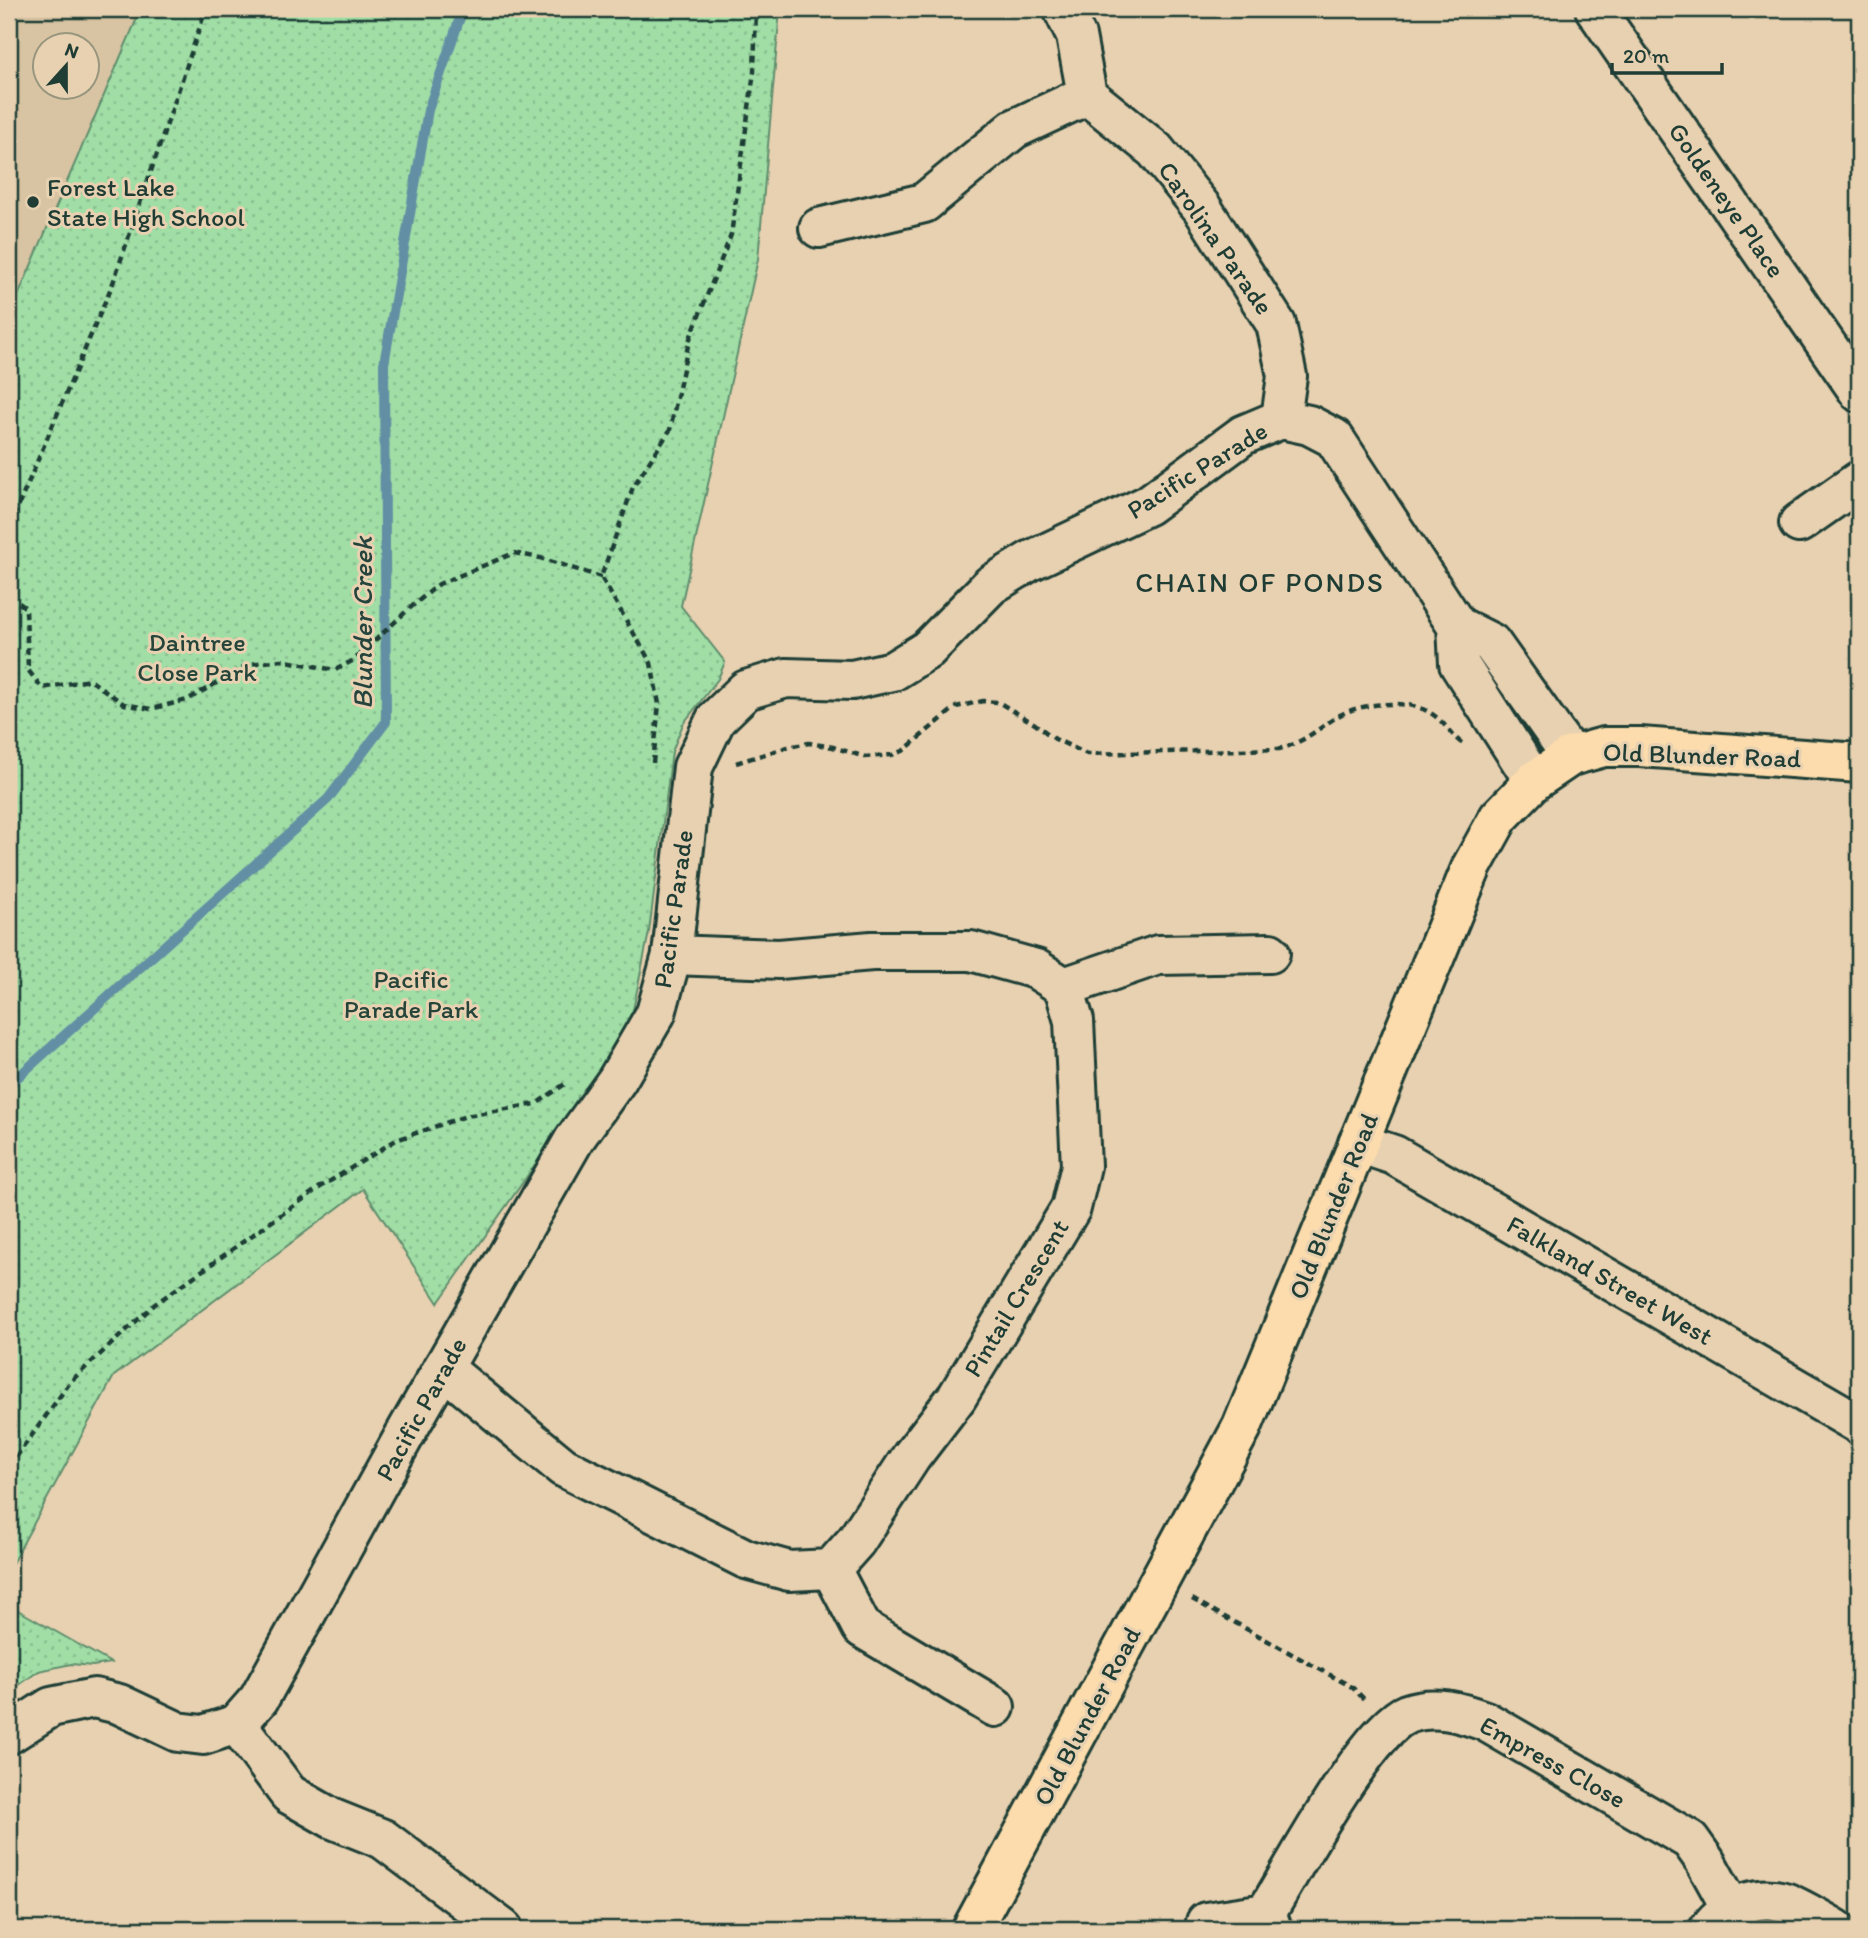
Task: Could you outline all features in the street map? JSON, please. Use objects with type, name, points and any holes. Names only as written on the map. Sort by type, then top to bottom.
[{"type":"main road","name":"Old Blunder Road","points":[[972,1929],[1242,1427],[1472,866],[1499,817],[1534,781],[1571,756],[1604,747],[1640,747],[1859,763]]},
{"type":"street","points":[[819,228],[924,203],[1014,129],[1087,95],[1076,36],[1063,9]]},
{"type":"street","name":"Goldeneye Place","points":[[1595,9],[1859,392]]},
{"type":"street","name":"Carolina Parade","points":[[1087,95],[1155,150],[1202,208],[1276,324],[1287,376],[1281,419]]},
{"type":"street","name":"Pacific Parade","points":[[237,1724],[259,1699],[443,1368],[574,1140],[617,1080],[656,1013],[672,955],[693,767],[716,719],[746,690],[786,678],[852,680],[893,671],[926,650],[991,585],[1030,561],[1148,505],[1243,435],[1281,419],[1309,425],[1334,438],[1457,626],[1460,664],[1534,781]]},
{"type":"street","points":[[1799,523],[1859,481]]},
{"type":"street","points":[[1457,626],[1491,643],[1571,756]]},
{"type":"street","points":[[672,955],[779,959],[872,951],[971,951],[1036,969],[1064,987],[1158,955],[1270,953]]},
{"type":"street","name":"Pintail Crescent","points":[[831,1569],[856,1541],[911,1457],[957,1397],[1071,1208],[1081,1166],[1074,1021],[1064,987]]},
{"type":"street","name":"Falkland Street West","points":[[1358,1143],[1394,1155],[1859,1424]]},
{"type":"street","points":[[443,1368],[564,1467],[746,1559],[789,1571],[831,1569],[862,1628],[995,1707]]},
{"type":"street","points":[[9,1734],[51,1707],[94,1698],[119,1704],[178,1731],[203,1735],[237,1724],[289,1794],[333,1819],[383,1839],[503,1929]]},
{"type":"street","name":"Empress Close","points":[[1206,1922],[1269,1921],[1365,1752],[1406,1714],[1429,1709],[1458,1711],[1485,1721],[1690,1840],[1705,1861],[1720,1919]]},
{"type":"street","points":[[1720,1919],[1748,1902],[1769,1900],[1790,1904],[1836,1929]]},
{"type":"path","points":[[9,528],[113,283],[206,9]]},
{"type":"path","points":[[601,577],[633,487],[670,430],[689,341],[731,235],[754,72],[756,9]]},
{"type":"path","points":[[9,596],[26,608],[28,670],[42,688],[90,680],[124,704],[152,709],[187,700],[250,664],[281,660],[335,670],[355,660],[439,584],[514,553],[540,558],[601,577],[651,663],[659,704],[652,774]]},
{"type":"path","points":[[653,760],[720,769],[809,743],[865,757],[892,755],[903,751],[956,707],[983,701],[998,702],[1035,724],[1055,740],[1087,754],[1279,749],[1308,738],[1350,711],[1387,703],[1424,709],[1443,721],[1463,745],[1471,745],[1498,726]]},
{"type":"path","points":[[9,1467],[71,1381],[155,1304],[319,1188],[396,1140],[466,1116],[536,1104],[574,1078]]},
{"type":"path","points":[[1160,1581],[1352,1687],[1391,1726]]},
{"type":"shaded area","name":"Forest Lake State High School","points":[[9,9],[141,9],[102,100],[102,32],[32,32],[32,102],[101,102],[9,317]]},
{"type":"green space","name":"Pacific Parade Park","points":[[141,9],[780,9],[758,259],[681,606],[725,662],[718,679],[683,724],[672,752],[649,932],[633,1010],[611,1057],[438,1303],[363,1189],[114,1376],[9,1569],[9,317]]},
{"type":"green space","points":[[9,1605],[111,1663],[93,1666],[71,1664],[39,1671],[9,1692]]},
{"type":"waterway","name":"Blunder Creek","points":[[9,1085],[328,799],[386,722],[384,364],[428,110],[463,9]]},
{"type":"place","name":"Forest Lake State High School","points":[[33,202]]},
{"type":"district","name":"CHAIN OF PONDS","points":[[1260,582]]},
{"type":"park label","name":"Daintree Close Park","points":[[197,657]]}]
